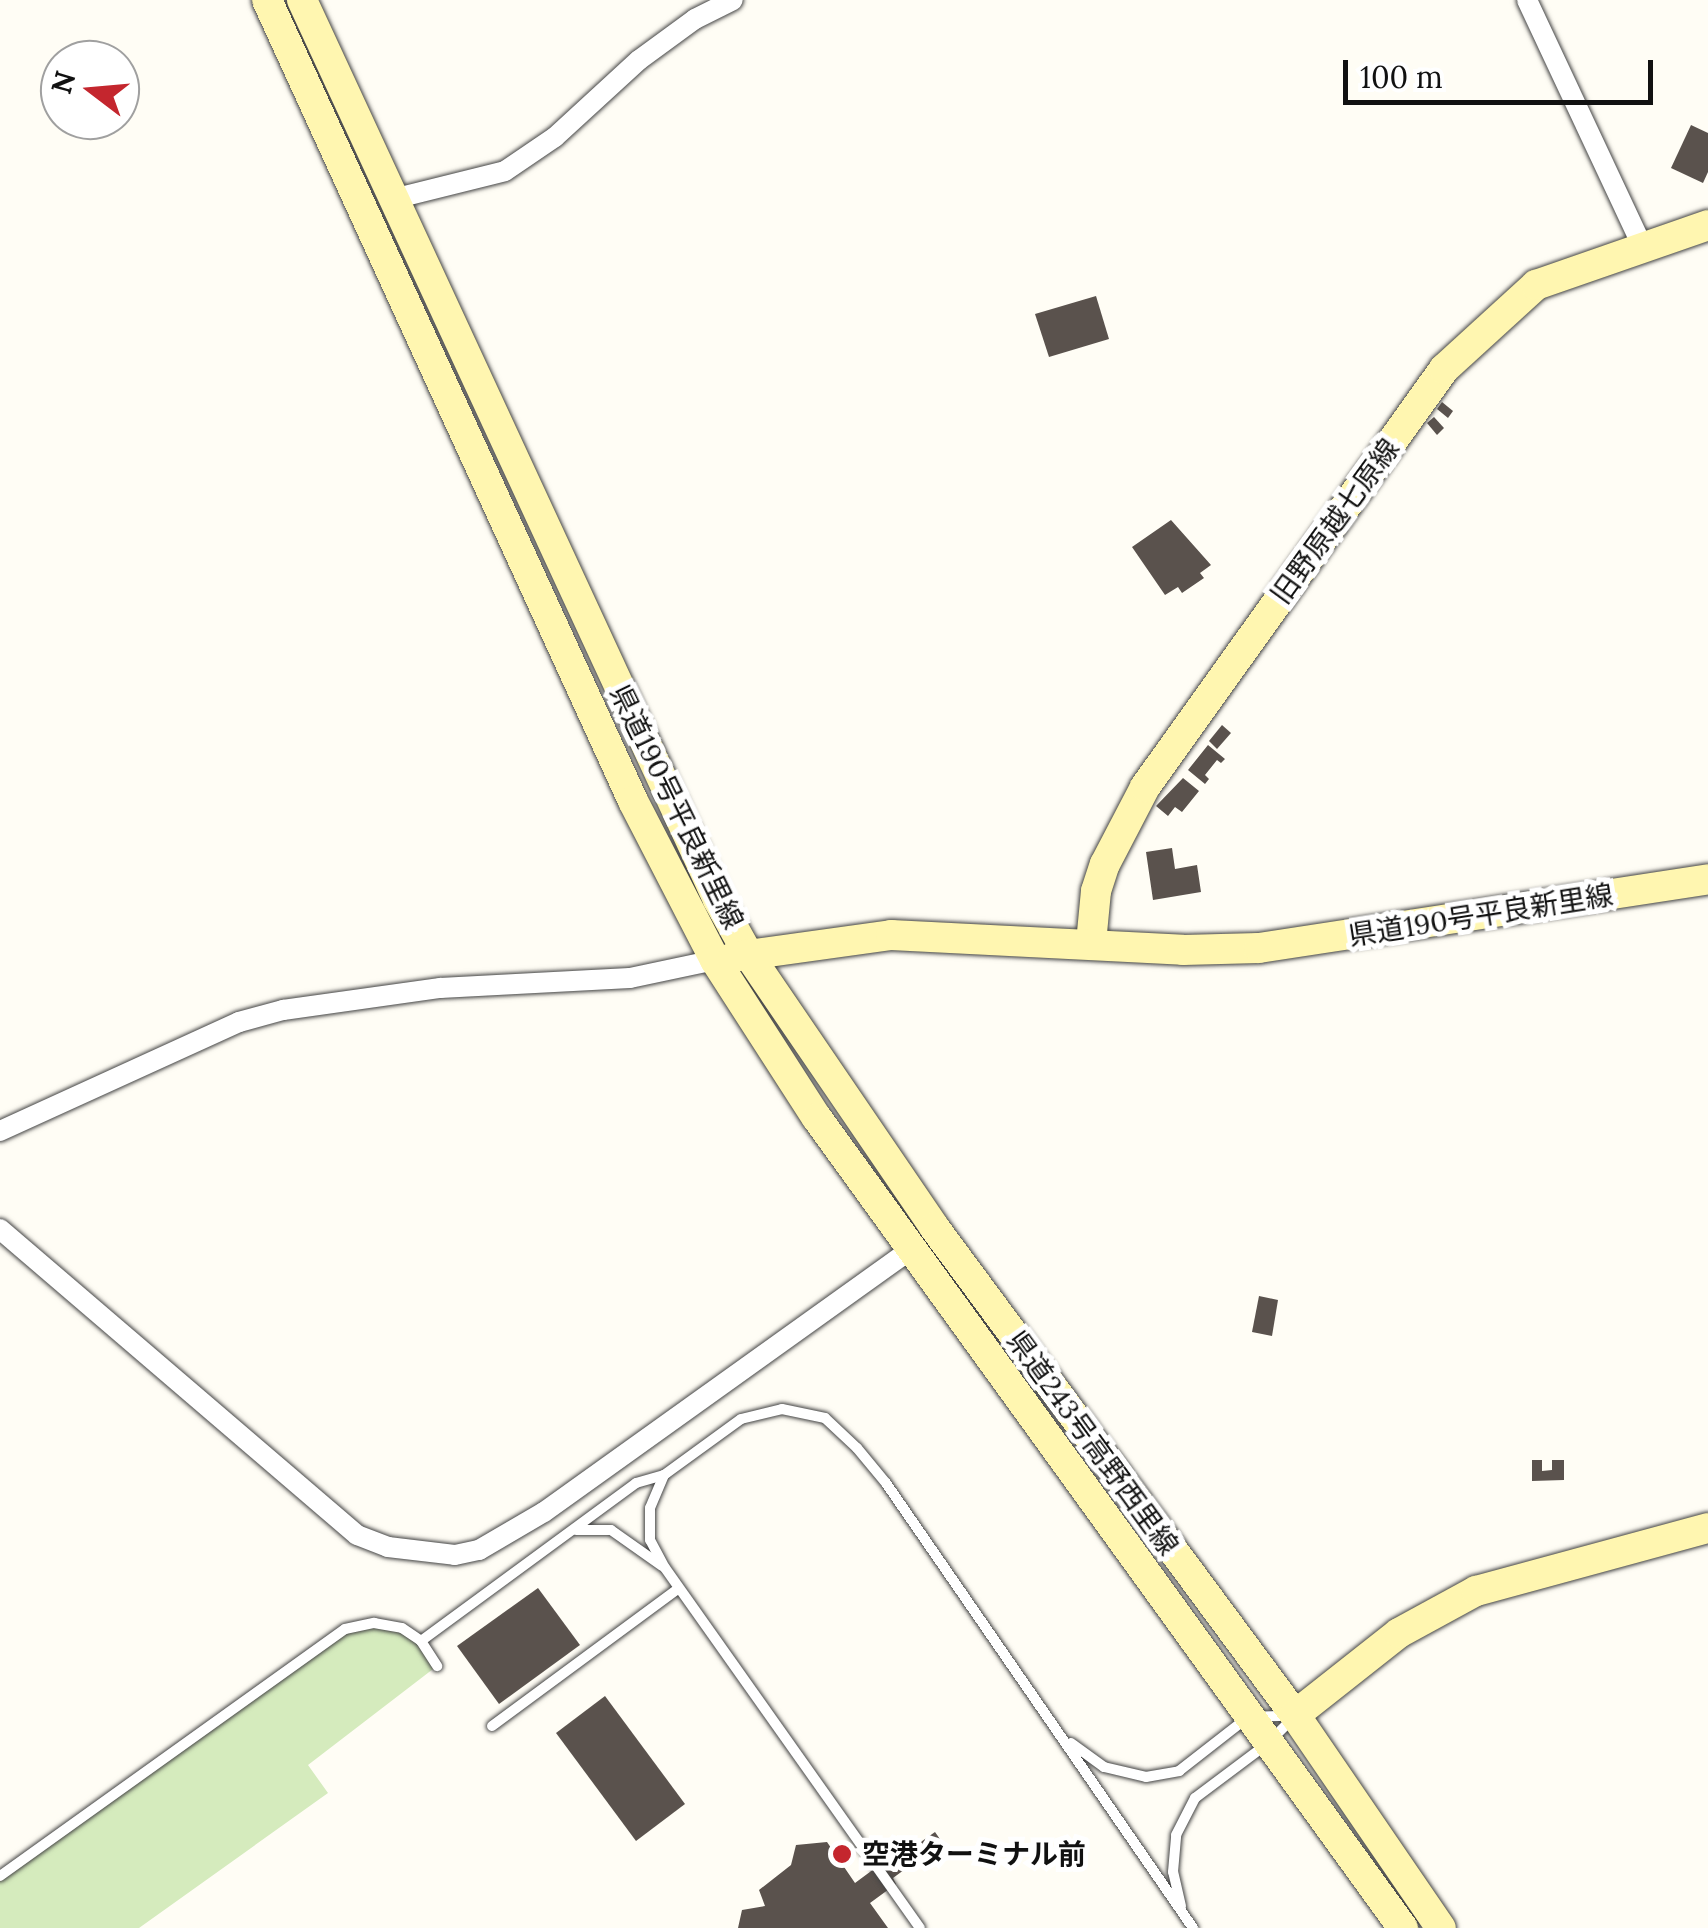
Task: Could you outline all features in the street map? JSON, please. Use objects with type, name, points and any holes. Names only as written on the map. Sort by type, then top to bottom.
[{"type":"main road","name":"県道190号平良新里線","points":[[267,0],[633,802],[715,960]]},
{"type":"main road","name":"県道190号平良新里線","points":[[302,0],[718,900],[748,954],[890,935],[1182,950],[1259,948],[1708,879]]},
{"type":"main road","name":"旧野原越七原線","points":[[1091,943],[1096,891],[1105,864],[1145,787],[1444,370],[1536,286],[1708,226]]},
{"type":"main road","points":[[715,960],[748,954]]},
{"type":"main road","name":"県道243号高野西里線","points":[[748,954],[934,1226],[1295,1715],[1442,1928]]},
{"type":"main road","name":"県道243号高野西里線","points":[[715,960],[817,1118],[1403,1928]]},
{"type":"main road","points":[[1295,1715],[1399,1633],[1476,1591],[1708,1528]]},
{"type":"street","points":[[393,199],[504,171],[556,138],[639,60],[695,19],[733,0]]},
{"type":"street","points":[[1527,0],[1643,248]]},
{"type":"street","points":[[0,1131],[239,1022],[283,1010],[440,988],[630,978],[715,960]]},
{"type":"street","points":[[0,1230],[357,1534],[388,1548],[455,1555],[479,1550],[544,1512],[911,1249]]},
{"type":"lane","points":[[420,1640],[636,1483],[664,1475],[741,1419],[782,1410],[825,1418],[886,1483],[1192,1928]]},
{"type":"lane","points":[[664,1475],[650,1508],[650,1540],[665,1568],[920,1928]]},
{"type":"lane","points":[[570,1532],[594,1527],[611,1530],[665,1568]]},
{"type":"lane","points":[[492,1726],[679,1588]]},
{"type":"lane","points":[[0,1876],[345,1629],[374,1623],[402,1628],[420,1640],[438,1666]]},
{"type":"lane","points":[[1062,1737],[1104,1767],[1146,1777],[1179,1771],[1248,1718],[1295,1715]]},
{"type":"lane","points":[[1184,1916],[1173,1872],[1176,1835],[1195,1798],[1267,1744],[1295,1715]]},
{"type":"green space","points":[[374,1623],[421,1641],[437,1666],[308,1765],[328,1793],[139,1928],[0,1928],[0,1876],[345,1629]]},
{"type":"building","points":[[1691,125],[1708,133],[1708,172],[1703,183],[1671,168]]},
{"type":"building","points":[[1096,296],[1109,339],[1049,357],[1035,314]]},
{"type":"building","points":[[1442,402],[1453,411],[1448,418],[1437,409]]},
{"type":"building","points":[[1434,417],[1444,428],[1437,435],[1427,423]]},
{"type":"building","points":[[1171,520],[1211,565],[1200,573],[1204,578],[1182,593],[1178,587],[1165,595],[1132,547]]},
{"type":"building","points":[[1222,725],[1231,733],[1217,749],[1209,741]]},
{"type":"building","points":[[1208,745],[1225,759],[1221,763],[1217,760],[1205,775],[1209,779],[1205,784],[1188,770]]},
{"type":"building","points":[[1183,778],[1199,791],[1182,812],[1175,807],[1168,816],[1156,806]]},
{"type":"building","points":[[1172,848],[1175,869],[1197,865],[1201,892],[1153,900],[1146,852]]},
{"type":"building","points":[[1259,1296],[1278,1300],[1272,1336],[1252,1332]]},
{"type":"building","points":[[1532,1460],[1542,1460],[1542,1471],[1552,1470],[1552,1460],[1564,1460],[1564,1480],[1532,1481]]},
{"type":"building","points":[[538,1588],[580,1645],[499,1704],[457,1646]]},
{"type":"building","points":[[605,1696],[685,1804],[636,1841],[556,1733]]},
{"type":"building","points":[[935,1832],[942,1842],[893,1878],[896,1884],[870,1903],[888,1928],[738,1928],[742,1910],[765,1906],[759,1890],[791,1865],[796,1845],[827,1842],[855,1883]]},
{"type":"place","name":"空港ターミナル前","points":[[842,1854]]}]
